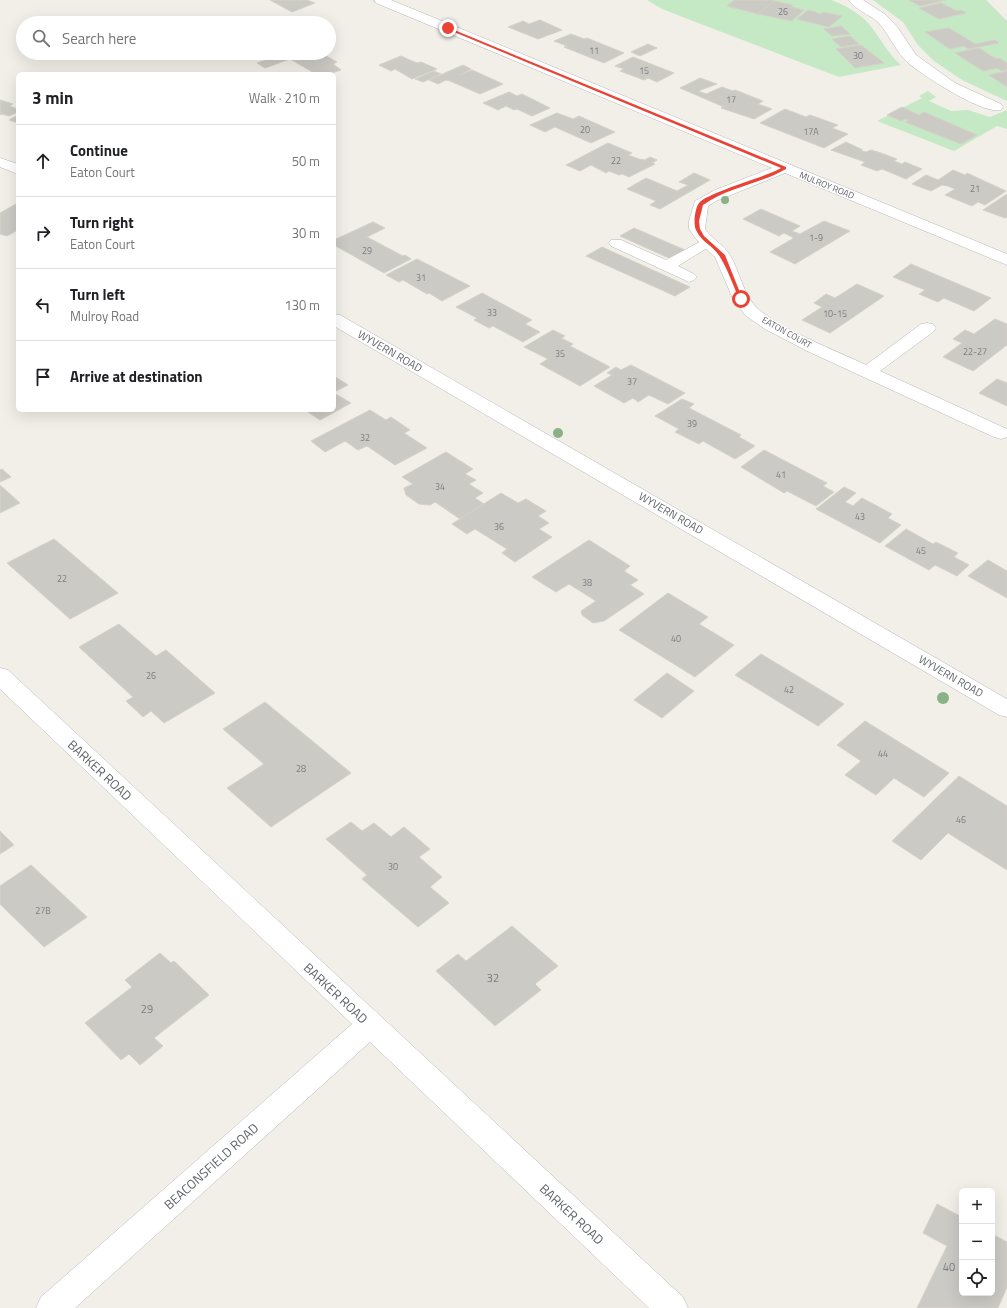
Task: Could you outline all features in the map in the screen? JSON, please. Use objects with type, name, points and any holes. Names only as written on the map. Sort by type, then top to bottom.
[{"type":"street","name":"MULROY ROAD","points":[[380,0],[1007,260]]},
{"type":"street","points":[[854,0],[881,18],[893,31],[911,58],[950,86],[996,107]]},
{"type":"street","points":[[950,103],[968,95]]},
{"type":"street","points":[[0,162],[16,167]]},
{"type":"street","name":"EATON COURT","points":[[784,168],[770,176],[712,197],[701,204],[697,221],[697,229],[707,242],[722,255],[741,299],[752,312],[771,325],[813,347],[869,371],[1001,433]]},
{"type":"street","name":"WYVERN ROAD","points":[[336,320],[1007,709]]},
{"type":"street","points":[[869,371],[927,328]]},
{"type":"street","name":"BARKER ROAD","points":[[0,676],[672,1308]]},
{"type":"street","name":"BEACONSFIELD ROAD","points":[[52,1308],[370,1025]]},
{"type":"lane","points":[[667,266],[707,242]]},
{"type":"lane","points":[[616,243],[690,277]]},
{"type":"green space","points":[[647,0],[831,0],[841,4],[864,19],[901,65],[839,77],[662,9]]},
{"type":"green space","points":[[873,0],[986,0],[1007,21],[1007,101],[962,80],[934,61],[918,45],[903,22]]},
{"type":"green space","points":[[928,91],[936,97],[929,101],[951,111],[968,110],[990,117],[1007,110],[1007,129],[997,126],[954,151],[877,121],[922,98],[919,96]]},
{"type":"building","points":[[270,0],[307,0],[315,3],[292,12]]},
{"type":"building","points":[[734,0],[774,1],[758,14],[727,6]]},
{"type":"building","points":[[909,0],[946,0],[920,6]]},
{"type":"building","points":[[774,1],[793,5],[791,7],[804,10],[792,21],[758,14]]},
{"type":"building","points":[[941,3],[957,11],[961,10],[966,13],[939,19],[919,8]]},
{"type":"building","points":[[808,10],[821,14],[823,12],[842,16],[829,27],[797,19]]},
{"type":"building","points":[[540,20],[562,30],[538,39],[508,27],[523,21],[529,24]]},
{"type":"building","points":[[841,26],[850,34],[832,36],[824,29]]},
{"type":"building","points":[[949,28],[975,44],[995,40],[999,43],[968,49],[964,46],[950,49],[925,32]]},
{"type":"building","points":[[571,34],[584,39],[587,38],[624,53],[604,63],[564,47],[567,46],[554,41]]},
{"type":"building","points":[[850,36],[859,44],[841,47],[832,39]]},
{"type":"building","points":[[648,44],[657,48],[640,56],[631,52]]},
{"type":"building","points":[[861,45],[884,63],[855,68],[836,49]]},
{"type":"building","points":[[979,48],[996,59],[999,58],[1007,63],[1007,70],[1002,71],[997,68],[983,71],[955,53]]},
{"type":"building","points":[[401,56],[437,69],[412,79],[395,69],[391,71],[379,65]]},
{"type":"building","points":[[633,57],[674,73],[657,82],[648,78],[644,80],[620,71],[624,69],[615,66]]},
{"type":"building","points":[[266,60],[287,60],[265,68],[257,63]]},
{"type":"building","points":[[292,60],[333,60],[337,62],[333,64],[341,70],[334,72],[313,72]]},
{"type":"building","points":[[463,65],[471,69],[460,75],[472,70],[503,84],[480,94],[450,81],[446,80],[438,84],[429,80]]},
{"type":"building","points":[[434,71],[441,74],[423,82],[415,79]]},
{"type":"building","points":[[1007,71],[1007,87],[989,75]]},
{"type":"building","points":[[700,78],[717,84],[698,91],[706,94],[722,87],[733,91],[735,90],[763,101],[758,104],[772,109],[754,119],[721,108],[724,107],[680,88]]},
{"type":"building","points":[[509,92],[517,96],[522,94],[550,108],[532,116],[506,106],[498,110],[483,103]]},
{"type":"building","points":[[0,100],[13,104],[9,106],[16,108],[16,113],[9,116],[2,114],[0,115]]},
{"type":"building","points":[[902,107],[919,115],[924,112],[977,135],[961,144],[905,122],[909,120],[905,119],[901,121],[887,115]]},
{"type":"building","points":[[785,109],[806,117],[810,115],[838,125],[832,128],[848,134],[824,148],[760,123]]},
{"type":"building","points":[[557,113],[573,119],[579,116],[615,132],[591,143],[555,127],[545,132],[530,125]]},
{"type":"building","points":[[16,116],[16,122],[9,120]]},
{"type":"building","points":[[846,142],[863,150],[861,151],[866,152],[871,150],[897,159],[894,161],[902,164],[905,162],[922,169],[906,179],[882,169],[877,171],[861,165],[865,162],[831,150]]},
{"type":"building","points":[[608,143],[632,153],[628,155],[639,159],[645,160],[650,157],[657,160],[652,163],[655,164],[629,177],[609,171],[606,173],[591,165],[580,171],[566,165]]},
{"type":"building","points":[[953,170],[965,175],[967,173],[1006,191],[985,205],[978,202],[972,206],[945,195],[955,189],[948,186],[942,185],[931,191],[912,184],[926,175],[938,180]]},
{"type":"building","points":[[694,173],[710,180],[660,209],[650,205],[656,201],[627,189],[646,178],[677,191],[688,185],[679,182]]},
{"type":"building","points":[[1007,194],[1007,217],[1005,218],[983,210]]},
{"type":"building","points":[[16,204],[16,231],[7,236],[0,234],[0,213]]},
{"type":"building","points":[[761,209],[800,226],[792,231],[800,234],[824,221],[850,231],[795,264],[770,252],[794,238],[784,233],[779,236],[743,219]]},
{"type":"building","points":[[373,222],[385,228],[367,237],[411,259],[384,273],[336,246],[336,239]]},
{"type":"building","points":[[634,228],[685,250],[671,259],[620,236]]},
{"type":"building","points":[[602,247],[690,287],[675,296],[586,256]]},
{"type":"building","points":[[417,259],[470,286],[442,301],[403,280],[399,282],[386,275]]},
{"type":"building","points":[[911,264],[991,298],[974,311],[944,298],[938,302],[919,294],[925,290],[893,277]]},
{"type":"building","points":[[857,284],[884,296],[830,333],[802,320],[822,307],[814,303],[826,294],[835,298]]},
{"type":"building","points":[[482,293],[532,320],[525,324],[540,332],[523,342],[493,326],[489,328],[474,320],[477,318],[456,307]]},
{"type":"building","points":[[995,319],[1007,324],[1007,345],[973,371],[943,357],[962,343],[953,339],[965,330],[974,334]]},
{"type":"building","points":[[553,330],[565,336],[561,338],[573,344],[570,346],[610,367],[580,386],[540,364],[548,359],[524,347]]},
{"type":"building","points":[[631,365],[685,393],[668,404],[649,395],[638,402],[633,398],[624,403],[594,386],[612,375],[607,373],[616,367],[621,370]]},
{"type":"building","points":[[336,377],[348,385],[336,391]]},
{"type":"building","points":[[997,379],[1007,383],[1007,406],[979,393]]},
{"type":"building","points":[[336,394],[351,403],[336,411]]},
{"type":"building","points":[[682,399],[694,404],[689,408],[741,435],[739,437],[755,446],[735,459],[703,441],[699,444],[675,432],[679,429],[655,416]]},
{"type":"building","points":[[370,410],[386,420],[391,417],[410,430],[404,433],[427,448],[395,465],[367,446],[358,450],[345,441],[325,452],[311,441]]},
{"type":"building","points":[[308,412],[335,412],[320,420]]},
{"type":"building","points":[[764,450],[827,483],[823,486],[834,492],[816,506],[787,491],[784,493],[741,467]]},
{"type":"building","points":[[446,452],[473,469],[465,474],[476,480],[469,484],[483,493],[475,498],[484,504],[460,519],[435,502],[430,505],[419,504],[406,495],[404,488],[413,484],[402,477]]},
{"type":"building","points":[[2,469],[11,477],[0,482],[0,470]]},
{"type":"building","points":[[0,485],[20,503],[0,513]]},
{"type":"building","points":[[844,487],[856,493],[845,502],[853,506],[862,498],[892,514],[888,518],[901,525],[880,543],[816,509]]},
{"type":"building","points":[[501,493],[518,503],[526,499],[546,511],[538,516],[549,523],[539,529],[552,537],[515,562],[502,553],[507,549],[475,529],[467,534],[452,524]]},
{"type":"building","points":[[906,529],[933,544],[936,542],[958,553],[954,557],[969,565],[957,576],[935,565],[929,570],[885,546]]},
{"type":"building","points":[[54,539],[118,593],[70,619],[7,563]]},
{"type":"building","points":[[589,540],[630,566],[624,571],[638,580],[630,585],[644,594],[604,621],[593,623],[582,615],[581,611],[596,601],[569,584],[556,592],[532,577]]},
{"type":"building","points":[[988,560],[1007,571],[1007,598],[968,576]]},
{"type":"building","points":[[668,593],[708,617],[699,624],[734,645],[695,677],[619,630]]},
{"type":"building","points":[[119,624],[156,656],[166,650],[215,693],[164,723],[151,711],[143,717],[126,701],[133,697],[79,647]]},
{"type":"building","points":[[761,654],[844,704],[818,726],[735,675]]},
{"type":"building","points":[[667,673],[694,691],[662,718],[634,700]]},
{"type":"building","points":[[265,702],[351,773],[271,827],[227,788],[264,764],[223,729]]},
{"type":"building","points":[[865,721],[949,773],[924,797],[894,778],[876,795],[845,775],[861,761],[837,745]]},
{"type":"building","points":[[959,776],[1007,806],[1007,870],[948,833],[921,860],[892,841]]},
{"type":"building","points":[[351,822],[362,831],[374,823],[391,837],[404,827],[430,849],[419,857],[442,877],[430,887],[449,903],[418,927],[362,879],[367,875],[326,839]]},
{"type":"building","points":[[0,831],[14,845],[0,854]]},
{"type":"building","points":[[31,865],[87,917],[44,947],[0,904],[0,886]]},
{"type":"building","points":[[512,926],[558,966],[535,984],[541,990],[495,1026],[436,971],[458,954],[466,961]]},
{"type":"building","points":[[160,953],[171,963],[174,961],[209,995],[154,1038],[163,1046],[140,1065],[129,1054],[121,1060],[85,1023],[132,987],[125,980]]},
{"type":"building","points":[[937,1204],[959,1215],[959,1296],[995,1296],[995,1236],[1007,1242],[1007,1287],[998,1308],[917,1308],[947,1246],[923,1233]]},
{"type":"route","points":[[448,28],[784,168],[770,176],[712,197],[701,204],[697,221],[697,229],[702,236],[722,255],[741,299]]}]
